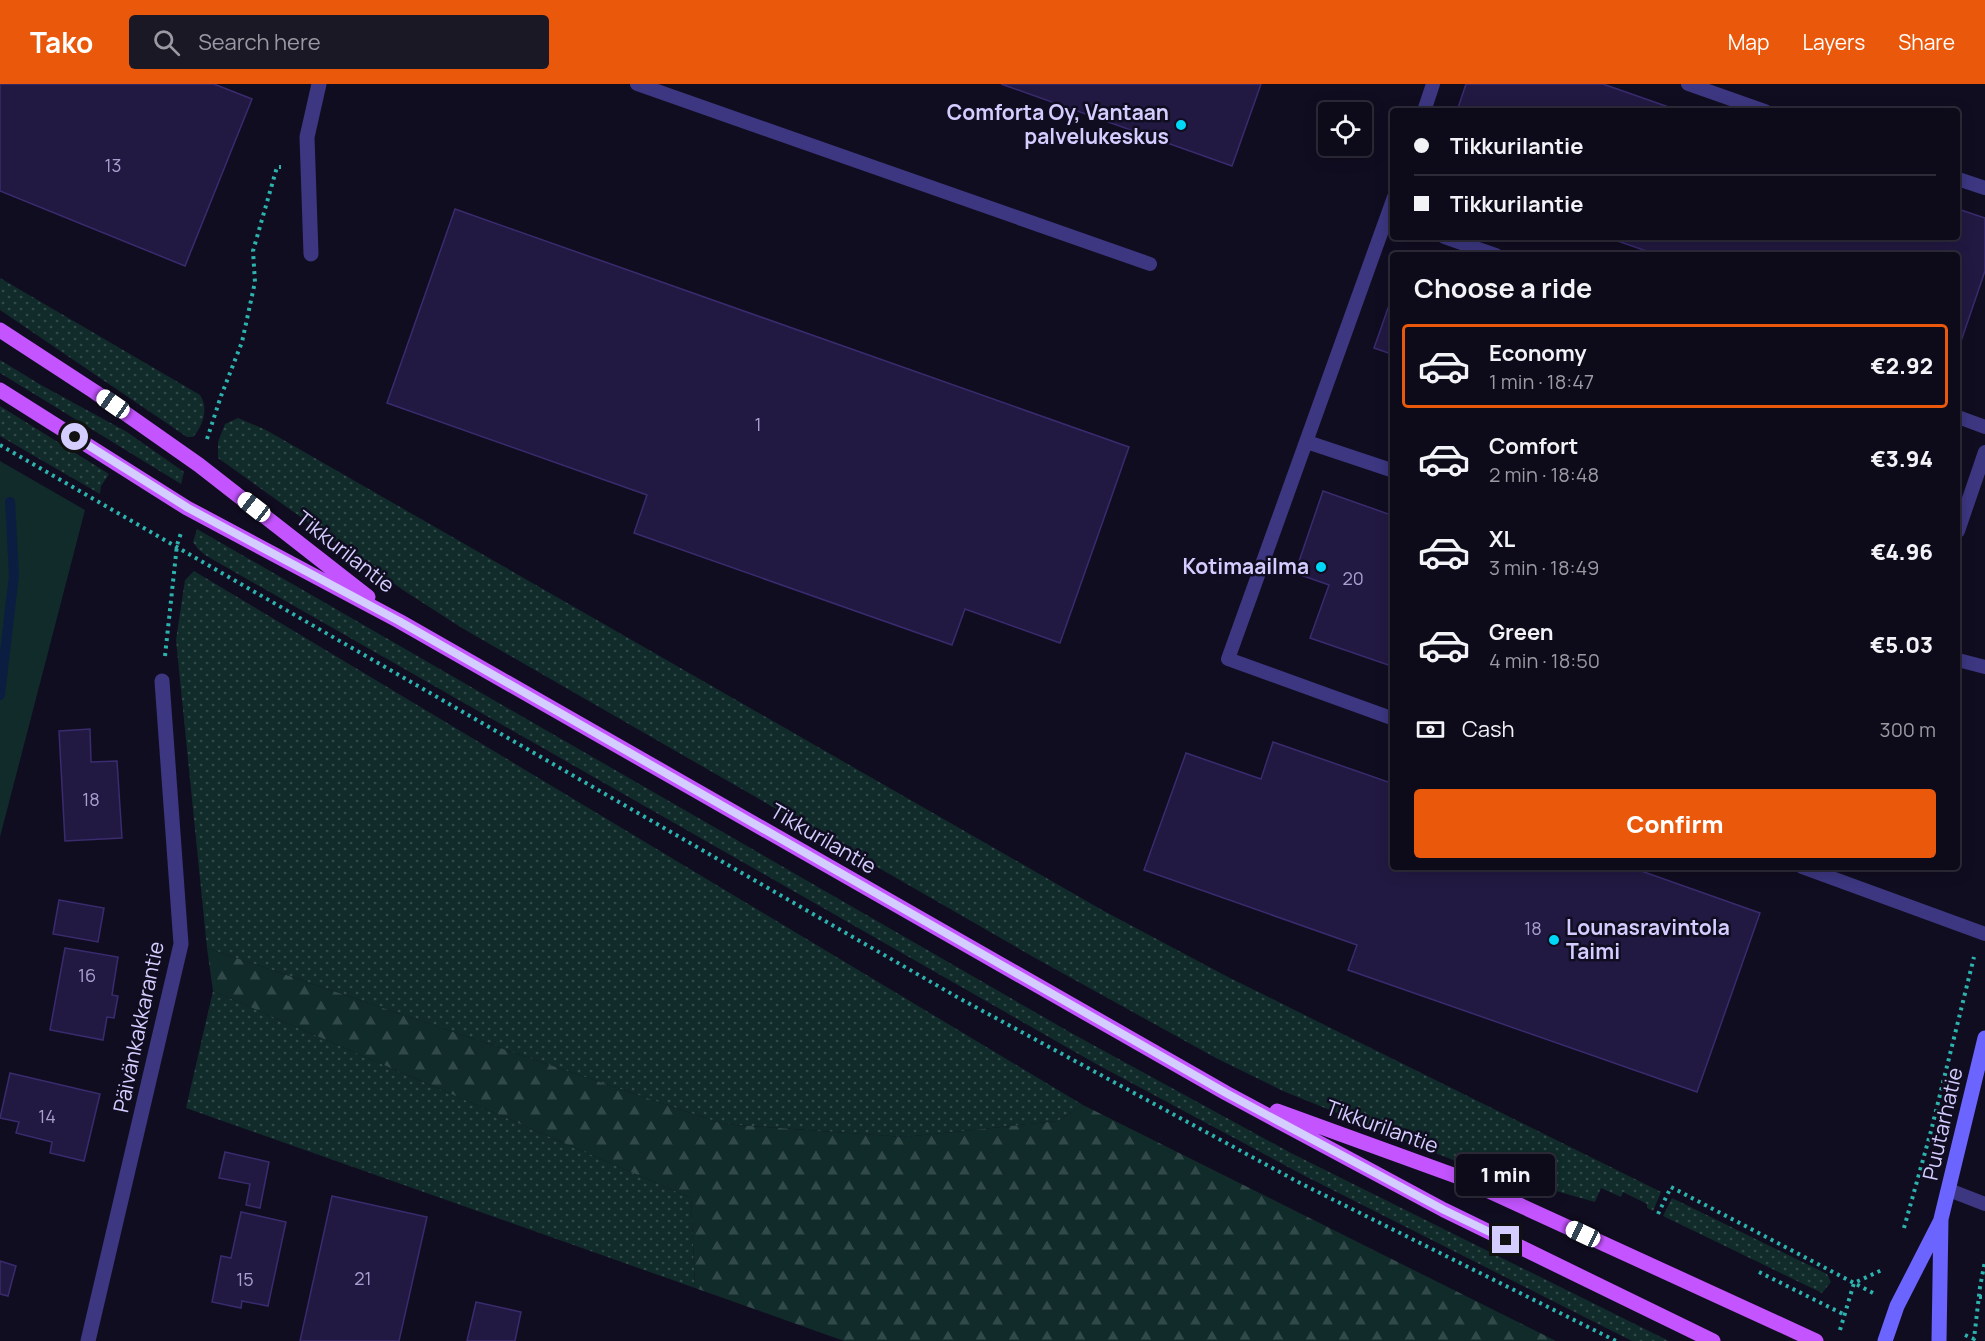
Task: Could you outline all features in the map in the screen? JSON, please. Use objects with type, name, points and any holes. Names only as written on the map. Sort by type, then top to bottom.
[{"type":"main road","name":"Tikkurilantie","points":[[0,330],[95,392],[199,465],[399,621]]},
{"type":"main road","name":"Tikkurilantie","points":[[0,390],[188,508],[399,621],[1226,1093],[1444,1210],[1713,1341]]},
{"type":"main road","name":"Tikkurilantie","points":[[1226,1093],[1456,1176],[1816,1341]]},
{"type":"street","points":[[311,254],[307,136],[319,84]]},
{"type":"street","name":"Päivänkakkarantie","points":[[88,1341],[181,944],[162,681]]},
{"type":"street","name":"Puutarhatie","points":[[1885,1341],[1897,1305],[1941,1219],[1985,1038]]},
{"type":"street","name":"Puutarhatie","points":[[1939,1341],[1941,1219]]},
{"type":"lane","points":[[637,84],[1150,264]]},
{"type":"lane","points":[[1425,108],[1433,84]]},
{"type":"lane","points":[[1688,84],[1756,108]]},
{"type":"lane","points":[[1960,180],[1985,188]]},
{"type":"lane","points":[[1390,218],[1228,659],[1390,718]]},
{"type":"lane","points":[[1453,240],[1487,252]]},
{"type":"lane","points":[[1960,418],[1985,427]]},
{"type":"lane","points":[[1307,441],[1390,470]]},
{"type":"lane","points":[[1960,525],[1985,452]]},
{"type":"lane","points":[[1960,661],[1985,667]]},
{"type":"lane","points":[[1834,872],[1983,933]]},
{"type":"lane","points":[[1949,1190],[1985,1204]]},
{"type":"path","points":[[199,465],[221,396],[242,342],[255,282],[253,251],[277,167]]},
{"type":"path","points":[[0,445],[177,545],[957,997],[1300,1183],[1616,1341]]},
{"type":"path","points":[[162,681],[177,545],[188,508]]},
{"type":"path","points":[[1904,1229],[1983,933]]},
{"type":"path","points":[[1658,1214],[1671,1187],[1854,1283]]},
{"type":"path","points":[[1974,1339],[1985,1261]]},
{"type":"path","points":[[1854,1283],[1888,1268]]},
{"type":"path","points":[[1759,1272],[1845,1315]]},
{"type":"path","points":[[1839,1332],[1854,1283]]},
{"type":"path","points":[[1979,1297],[1985,1298]]},
{"type":"green space","points":[[0,278],[200,395],[203,400],[204,417],[193,437],[187,437],[0,310]]},
{"type":"green space","points":[[0,360],[127,432],[184,472],[181,484],[0,373]]},
{"type":"green space","points":[[0,406],[109,474],[101,486],[100,494],[0,436]]},
{"type":"green space","points":[[238,418],[266,430],[1102,910],[1228,977],[1661,1192],[1653,1211],[1647,1208],[1647,1204],[1623,1192],[1621,1197],[1601,1188],[1595,1202],[1470,1167],[1283,1091],[1216,1058],[1037,959],[462,628],[403,590],[218,458],[218,442],[225,424]]},
{"type":"green space","points":[[0,461],[85,510],[0,837]]},
{"type":"green space","points":[[197,529],[1073,1034],[1291,1153],[1669,1341],[1632,1341],[1303,1175],[1098,1065],[205,555],[193,542]]},
{"type":"green space","points":[[194,571],[1083,1105],[1058,1121],[904,1137],[723,1124],[207,948],[176,640],[185,580]]},
{"type":"green space","points":[[207,948],[723,1124],[904,1137],[1058,1121],[1083,1105],[1556,1341],[844,1341],[695,1288],[691,1198],[213,991]]},
{"type":"green space","points":[[213,991],[691,1198],[695,1288],[186,1108]]},
{"type":"green space","points":[[1672,1198],[1827,1274],[1831,1282],[1822,1293],[1663,1216]]},
{"type":"building","points":[[0,84],[214,84],[252,99],[185,266],[0,191]]},
{"type":"building","name":"Comforta Oy, Vantaan palvelukeskus","points":[[1001,84],[1261,84],[1232,166]]},
{"type":"building","points":[[1466,84],[1603,84],[1671,108],[1458,108]]},
{"type":"building","points":[[455,209],[1129,447],[1060,643],[965,609],[952,645],[634,533],[647,495],[387,403]]},
{"type":"building","points":[[1960,210],[1985,218],[1985,271],[1960,344],[1960,252],[1649,252],[1615,240],[1960,240]]},
{"type":"building","points":[[1390,302],[1390,354],[1374,348]]},
{"type":"building","points":[[1323,491],[1390,515],[1390,666],[1310,638],[1329,585],[1295,573]]},
{"type":"building","points":[[90,729],[91,762],[117,761],[122,838],[65,841],[59,731]]},
{"type":"building","points":[[1273,742],[1390,783],[1390,870],[1638,870],[1760,913],[1697,1092],[1348,970],[1357,945],[1144,870],[1186,753],[1261,779]]},
{"type":"building","points":[[59,900],[104,908],[98,942],[53,934]]},
{"type":"building","points":[[65,948],[118,957],[112,995],[118,996],[114,1018],[107,1017],[103,1040],[50,1030]]},
{"type":"building","points":[[10,1073],[100,1094],[84,1161],[50,1153],[52,1142],[16,1133],[19,1122],[0,1118]]},
{"type":"building","points":[[225,1152],[269,1162],[260,1208],[246,1205],[250,1184],[219,1178]]},
{"type":"building","points":[[332,1196],[427,1217],[399,1341],[300,1341]]},
{"type":"building","points":[[241,1212],[286,1222],[268,1306],[242,1301],[241,1308],[212,1302],[221,1256],[231,1258]]},
{"type":"building","points":[[0,1261],[16,1266],[8,1296],[0,1294]]},
{"type":"building","points":[[476,1302],[521,1312],[515,1341],[467,1341]]},
{"type":"waterway","points":[[0,695],[14,575],[10,502]]},
{"type":"place","name":"Comforta Oy, Vantaan palvelukeskus","points":[[1181,125]]},
{"type":"place","name":"Kotimaailma","points":[[1321,567]]},
{"type":"place","name":"Lounasravintola Taimi","points":[[1554,940]]},
{"type":"route","points":[[75,437],[188,508],[399,621],[1226,1093],[1444,1210],[1506,1240]]}]
